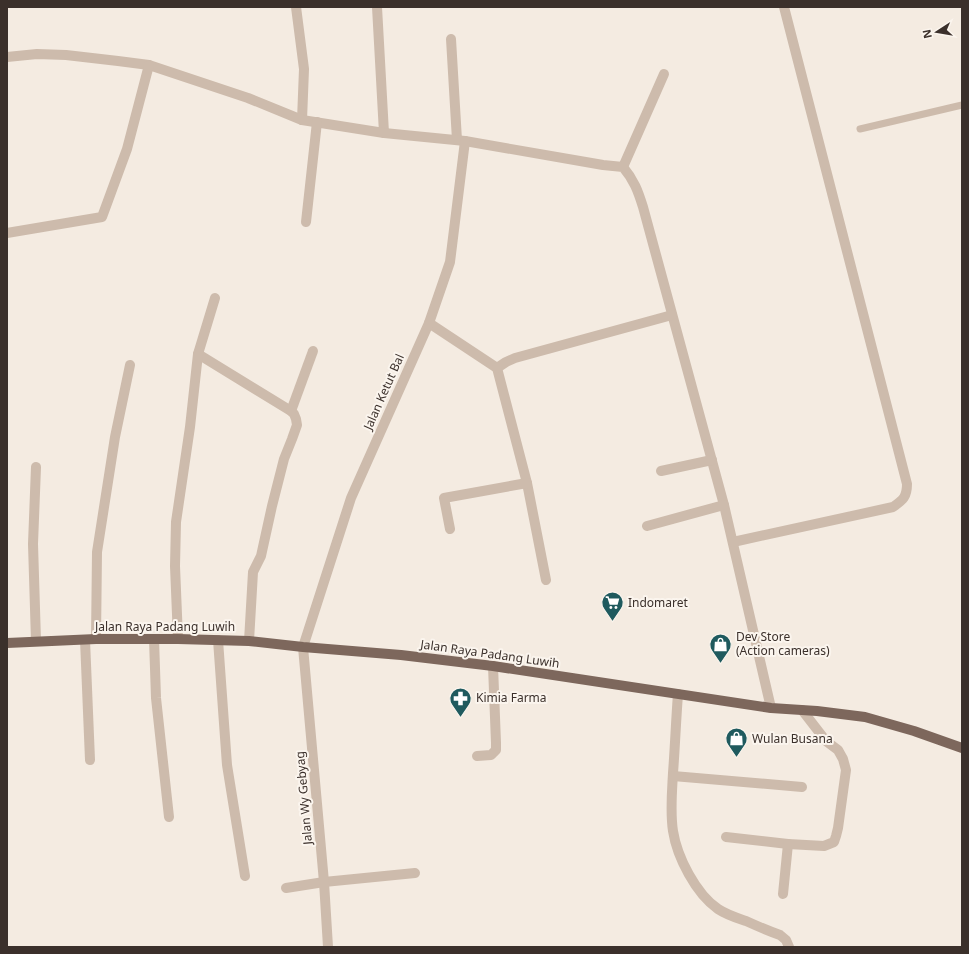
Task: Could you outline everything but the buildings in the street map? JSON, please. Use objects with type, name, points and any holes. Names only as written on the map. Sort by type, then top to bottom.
[{"type":"main road","name":"Jalan Raya Padang Luwih","points":[[7,643],[36,641],[154,639],[218,640],[249,641],[401,655],[493,666],[771,708],[818,711],[865,717],[914,731],[962,748]]},
{"type":"street","points":[[296,7],[304,69],[302,120]]},
{"type":"street","points":[[377,7],[384,132]]},
{"type":"street","points":[[733,542],[893,507],[902,501],[907,494],[907,484],[784,7]]},
{"type":"street","name":"Jalan Ketut Bal","points":[[303,647],[351,498],[429,323],[450,262],[461,141],[451,39]]},
{"type":"street","points":[[7,57],[37,54],[118,60],[149,66],[248,98],[302,120],[461,141],[623,167],[630,175],[637,189],[712,460],[733,542],[771,708]]},
{"type":"street","points":[[7,232],[102,217],[127,149],[149,66]]},
{"type":"street","points":[[623,167],[664,74]]},
{"type":"street","points":[[306,222],[317,122]]},
{"type":"street","points":[[178,639],[175,566],[176,522],[190,427],[198,354],[216,298]]},
{"type":"street","points":[[497,368],[515,358],[672,315]]},
{"type":"street","points":[[429,323],[497,368],[527,483],[546,580]]},
{"type":"street","points":[[291,411],[313,352]]},
{"type":"street","points":[[198,354],[291,411],[296,418],[297,425],[284,459],[261,556],[253,572],[249,641]]},
{"type":"street","points":[[96,640],[97,552],[115,437],[130,365]]},
{"type":"street","points":[[661,471],[712,460]]},
{"type":"street","points":[[36,467],[33,544],[36,641]]},
{"type":"street","points":[[450,529],[444,498],[527,483]]},
{"type":"street","points":[[647,526],[724,505]]},
{"type":"street","points":[[154,639],[156,698],[169,817]]},
{"type":"street","points":[[85,640],[90,760]]},
{"type":"street","points":[[218,640],[227,765],[245,876]]},
{"type":"street","name":"Jalan Wy Gebyag","points":[[303,647],[324,882],[328,947]]},
{"type":"street","points":[[477,756],[491,755],[496,750],[493,666]]},
{"type":"street","points":[[678,694],[672,800],[673,832],[682,861],[692,880],[704,897],[718,909],[780,936],[786,940],[789,947]]},
{"type":"street","points":[[726,837],[788,844],[824,846],[834,842],[838,828],[846,770],[845,765],[838,750],[826,741],[802,710]]},
{"type":"street","points":[[673,776],[802,787]]},
{"type":"street","points":[[783,894],[788,844]]},
{"type":"street","points":[[286,888],[324,882],[416,873]]},
{"type":"lane","points":[[860,129],[962,106]]},
{"type":"place","name":"Indomaret","points":[[612,622]]},
{"type":"place","name":"Dev Store (Action cameras)","points":[[721,664]]},
{"type":"place","name":"Kimia Farma","points":[[461,718]]},
{"type":"place","name":"Wulan Busana","points":[[736,758]]}]
